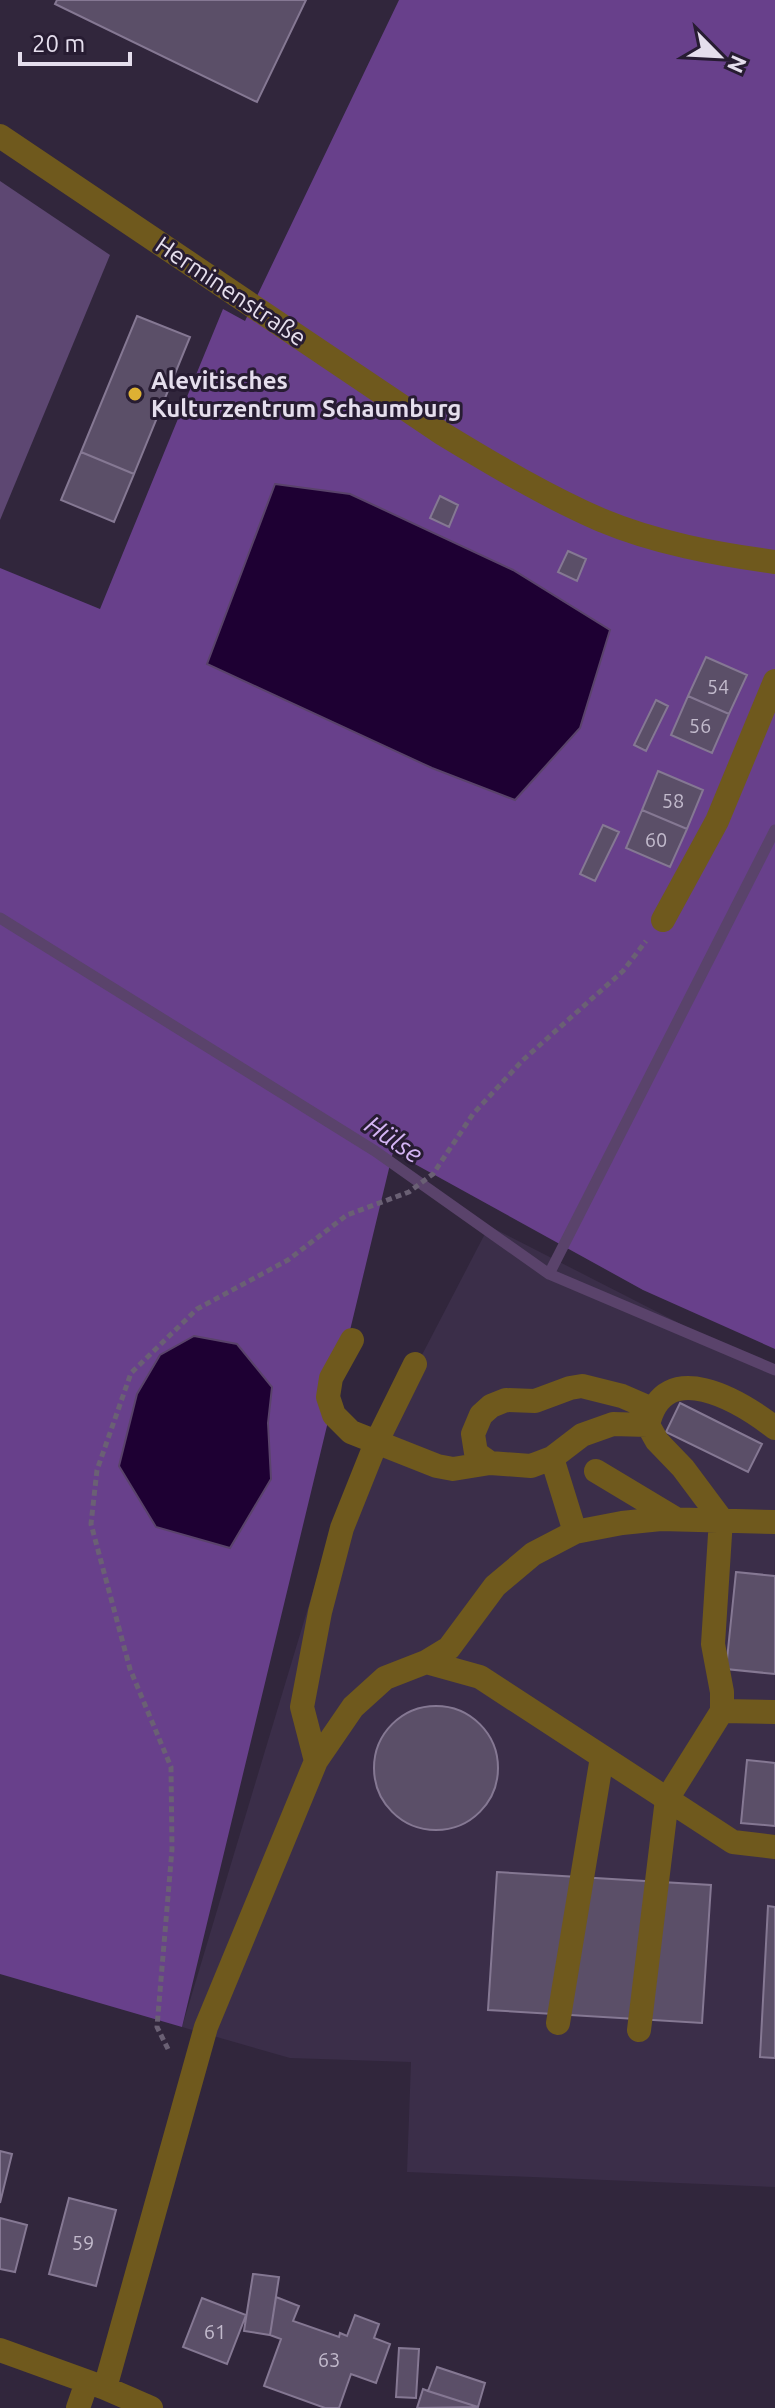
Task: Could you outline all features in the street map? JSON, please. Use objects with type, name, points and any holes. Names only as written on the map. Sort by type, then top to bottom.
[{"type":"street","name":"Herminenstraße","points":[[0,136],[430,426],[500,468],[602,520],[703,552],[775,562]]},
{"type":"street","points":[[663,920],[717,821],[775,681]]},
{"type":"street","points":[[352,1340],[331,1378],[328,1397],[334,1415],[351,1432],[437,1466],[453,1469],[490,1463],[531,1466],[552,1458],[582,1435],[613,1424],[650,1417],[661,1399],[678,1387],[699,1387],[727,1399],[775,1428]]},
{"type":"street","points":[[316,1761],[302,1707],[320,1612],[342,1528],[376,1443],[415,1364]]},
{"type":"street","points":[[490,1463],[476,1453],[473,1434],[481,1415],[491,1406],[506,1400],[535,1401],[582,1386],[622,1396],[650,1417],[657,1441],[683,1468],[721,1519],[713,1644],[722,1692],[722,1711],[667,1799],[639,2030]]},
{"type":"street","points":[[552,1458],[575,1532]]},
{"type":"street","points":[[596,1471],[676,1519]]},
{"type":"street","points":[[78,2408],[96,2385],[189,2094],[206,2027],[316,1761],[353,1707],[385,1678],[426,1662],[449,1648],[495,1586],[533,1554],[575,1532],[622,1523],[676,1519],[775,1522]]},
{"type":"street","points":[[426,1662],[480,1677],[733,1842],[775,1847]]},
{"type":"street","points":[[722,1711],[775,1712]]},
{"type":"street","points":[[558,2023],[602,1757]]},
{"type":"street","points":[[0,2350],[151,2408]]},
{"type":"path","points":[[189,2094],[157,2027],[172,1849],[171,1767],[130,1669],[91,1524],[97,1470],[131,1373],[197,1309],[288,1260],[347,1215],[409,1192],[433,1174],[473,1114],[523,1060],[623,971],[663,920]]},
{"type":"shaded area","points":[[399,0],[775,0],[775,1349],[643,1290],[393,1152],[182,2027],[0,1974],[0,568],[100,609],[223,309],[245,321]],"holes":[[[276,484],[350,494],[513,570],[610,630],[432,768],[208,664]]]},
{"type":"shaded area","points":[[0,181],[110,255],[0,520]]},
{"type":"shaded area","points":[[275,484],[350,494],[513,570],[610,630],[580,728],[515,800],[432,768],[207,664]]},
{"type":"shaded area","points":[[489,1226],[775,1372],[775,2187],[407,2172],[411,2062],[290,2058],[182,2027],[332,1528]]},
{"type":"shaded area","points":[[194,1336],[237,1344],[272,1387],[268,1423],[271,1479],[230,1548],[156,1527],[119,1466],[137,1394],[160,1355]]},
{"type":"building","points":[[57,0],[306,0],[257,102],[55,4]]},
{"type":"building","name":"Alevitisches Kulturzentrum Schaumburg","points":[[137,316],[190,337],[134,474],[81,452]]},
{"type":"building","points":[[81,452],[134,474],[114,522],[61,500]]},
{"type":"building","points":[[440,496],[458,505],[449,527],[430,518]]},
{"type":"building","points":[[568,551],[586,559],[577,581],[558,572]]},
{"type":"building","points":[[706,657],[747,675],[729,714],[688,696]]},
{"type":"building","points":[[688,696],[729,714],[712,753],[671,735]]},
{"type":"building","points":[[656,700],[668,706],[646,751],[634,745]]},
{"type":"building","points":[[658,771],[703,790],[687,829],[642,810]]},
{"type":"building","points":[[642,810],[687,829],[670,867],[626,848]]},
{"type":"building","points":[[603,825],[619,832],[595,881],[580,874]]},
{"type":"building","points":[[680,1403],[762,1444],[748,1472],[666,1432]]},
{"type":"building","points":[[736,1572],[775,1576],[775,1674],[726,1669]]},
{"type":"building","points":[[436,1706],[460,1711],[480,1724],[493,1744],[498,1768],[493,1792],[480,1812],[460,1825],[436,1830],[412,1825],[392,1812],[379,1792],[374,1768],[379,1744],[392,1724],[412,1711]]},
{"type":"building","points":[[747,1760],[775,1763],[775,1826],[741,1823]]},
{"type":"building","points":[[497,1872],[711,1885],[702,2023],[488,2010]]},
{"type":"building","points":[[768,1906],[775,1907],[775,2058],[760,2057]]},
{"type":"building","points":[[0,2151],[12,2154],[0,2203]]},
{"type":"building","points":[[69,2198],[116,2210],[96,2286],[49,2274]]},
{"type":"building","points":[[0,2218],[27,2225],[15,2272],[0,2269]]},
{"type":"building","points":[[253,2274],[279,2277],[270,2335],[244,2331]]},
{"type":"building","points":[[276,2297],[299,2306],[293,2321],[339,2337],[340,2333],[347,2336],[355,2315],[379,2324],[374,2338],[390,2344],[376,2383],[351,2374],[339,2408],[325,2408],[264,2386],[281,2339],[270,2335]]},
{"type":"building","points":[[202,2298],[246,2315],[227,2364],[183,2347]]},
{"type":"building","points":[[399,2348],[419,2349],[416,2398],[396,2397]]},
{"type":"building","points":[[437,2367],[485,2383],[478,2407],[428,2391]]},
{"type":"building","points":[[423,2389],[428,2391],[478,2407],[417,2408]]},
{"type":"waterway","points":[[549,1274],[775,830]]},
{"type":"waterway","name":"Hülse","points":[[0,918],[375,1151],[549,1274],[775,1370]]},
{"type":"place","name":"Alevitisches Kulturzentrum Schaumburg","points":[[135,394]]}]
